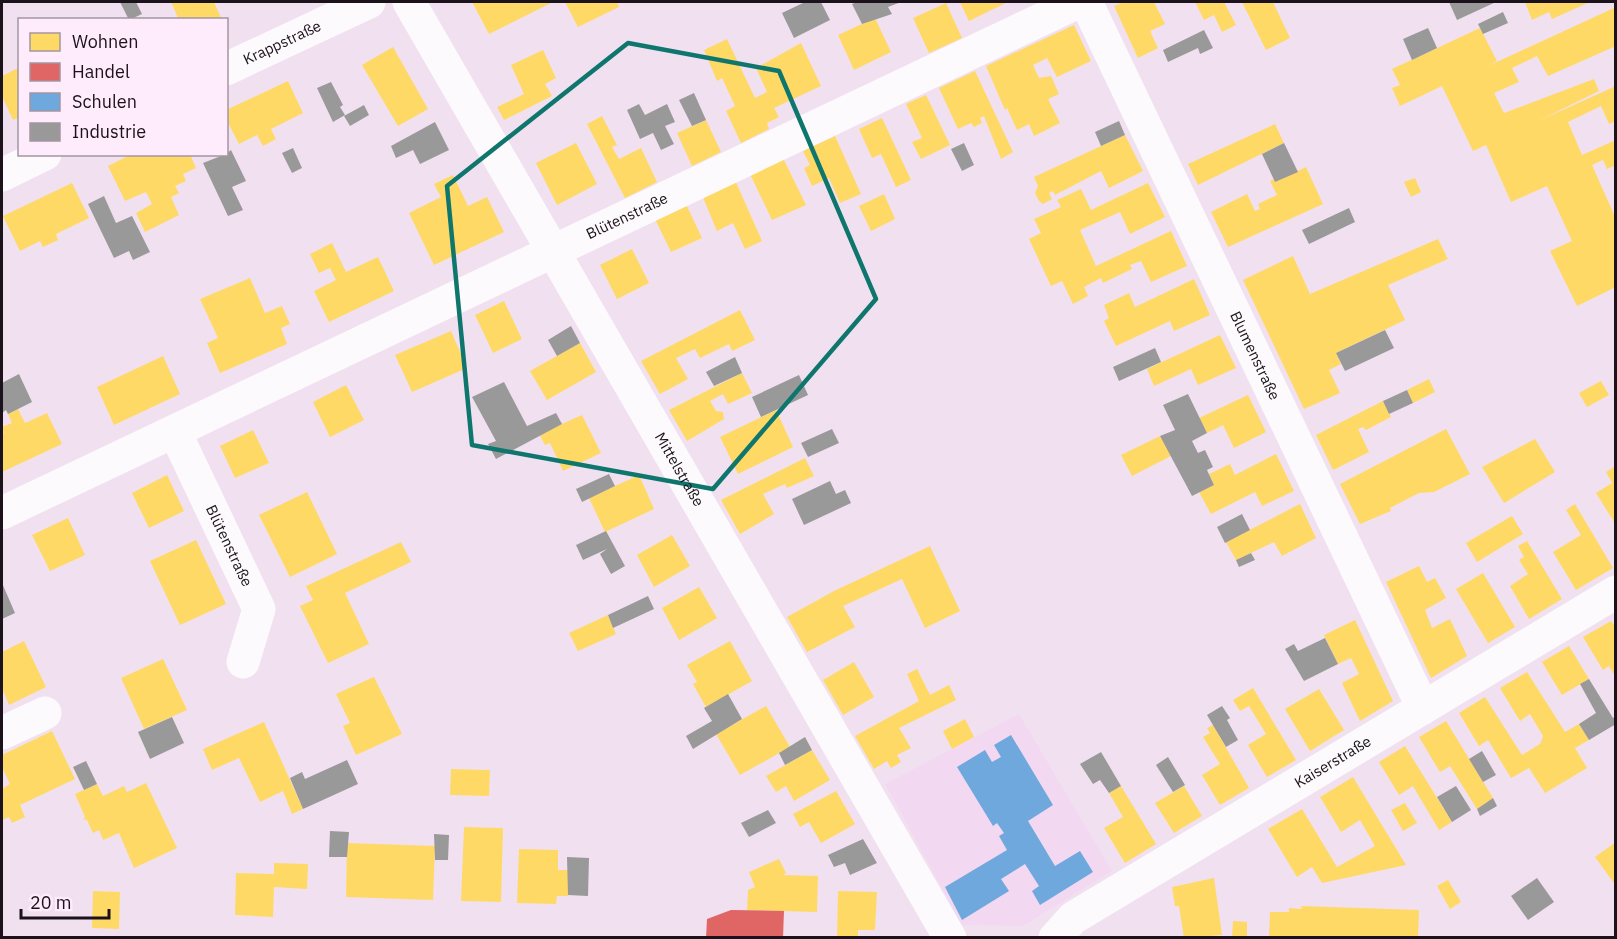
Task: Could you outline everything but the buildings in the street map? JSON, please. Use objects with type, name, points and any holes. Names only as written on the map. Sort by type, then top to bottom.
[{"type":"street","name":"Krappstraße","points":[[228,68],[369,2]]},
{"type":"street","name":"Mittelstraße","points":[[409,2],[950,938]]},
{"type":"street","name":"Blütenstraße","points":[[2,513],[551,250],[1078,2]]},
{"type":"street","name":"Blumenstraße","points":[[1086,2],[1423,708]]},
{"type":"street","points":[[2,175],[41,156]]},
{"type":"street","name":"Blütenstraße","points":[[175,432],[259,609],[243,662]]},
{"type":"street","name":"Kaiserstraße","points":[[1055,938],[1073,918],[1616,592]]},
{"type":"street","points":[[2,733],[45,713]]},
{"type":"highlighted area","points":[[628,43],[779,71],[876,299],[713,489],[472,445],[447,186]]},
{"type":"shaded area","points":[[1019,714],[1112,871],[1023,926],[962,925],[885,784]]}]
